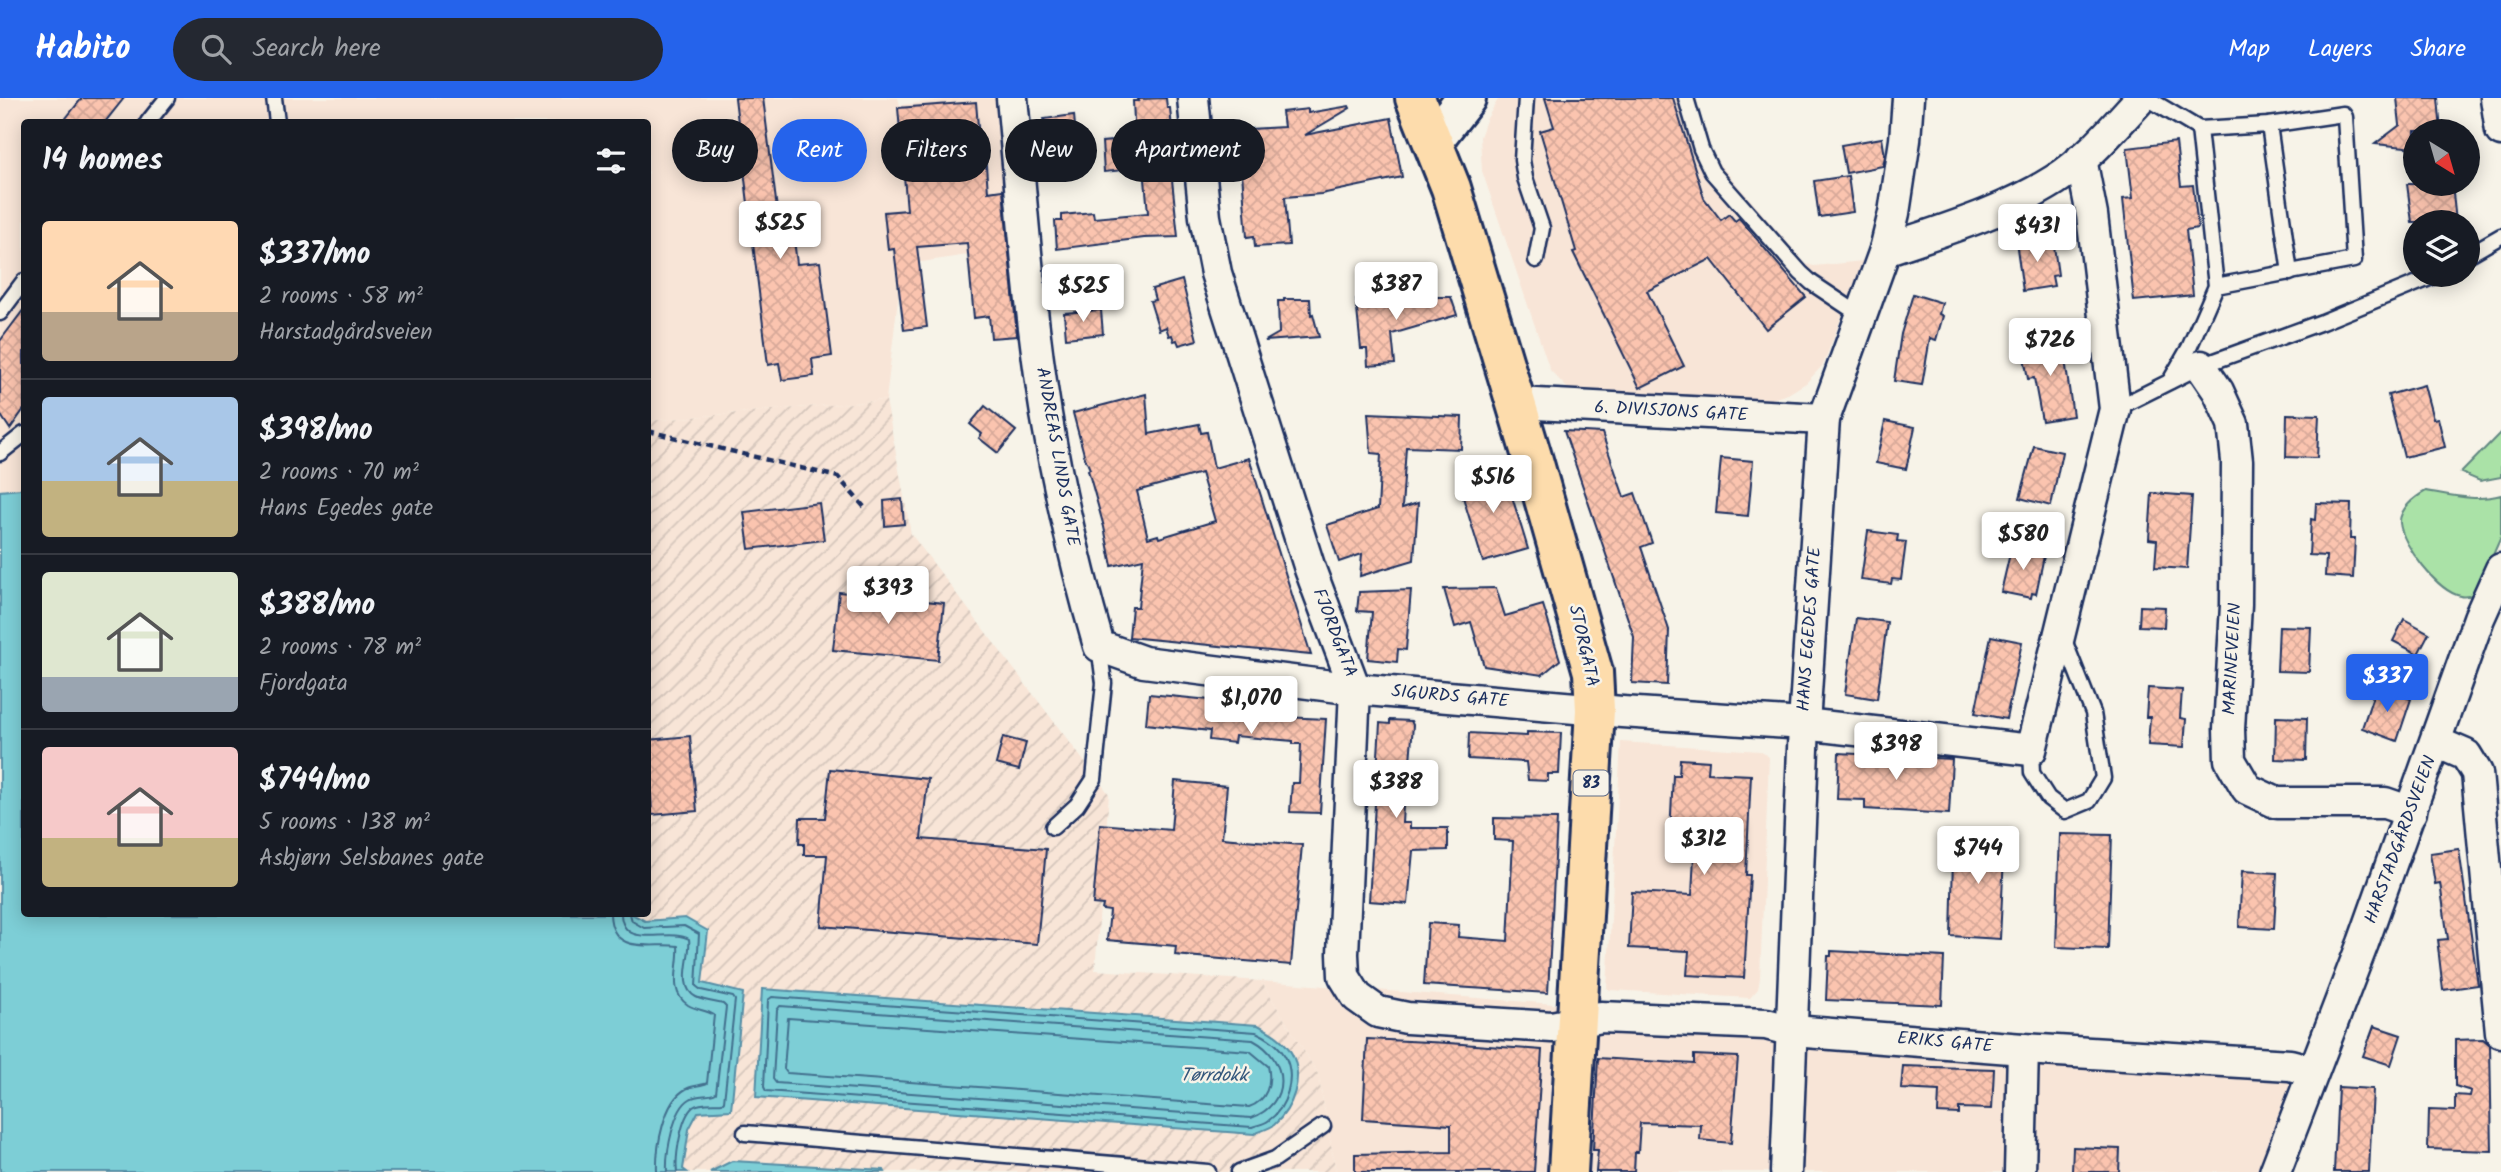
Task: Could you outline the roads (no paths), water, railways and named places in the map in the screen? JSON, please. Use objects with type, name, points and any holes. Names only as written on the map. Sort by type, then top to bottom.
[{"type":"highway","name":"STORGATA","points":[[1415,98],[1451,188],[1517,403],[1593,673],[1595,709],[1568,1172]]},
{"type":"street","name":"ANDREAS LINDS GATE","points":[[1012,98],[1029,287],[1046,413],[1066,520],[1099,646]]},
{"type":"street","name":"FJORDGATA","points":[[1193,98],[1205,217],[1216,273],[1306,556],[1355,689],[1344,976],[1357,997],[1378,1012],[1407,1017],[1552,1027],[1577,1021]]},
{"type":"street","points":[[1433,141],[1466,98]]},
{"type":"street","name":"HANS EGEDES GATE","points":[[1786,1172],[1804,724],[1824,419],[1885,250],[1894,213],[1908,98]]},
{"type":"street","points":[[1885,250],[1998,210],[2056,179],[2081,159],[2141,98]]},
{"type":"street","points":[[2496,98],[2501,131]]},
{"type":"street","points":[[2031,750],[2115,409],[2092,215],[2081,159]]},
{"type":"street","name":"MARINEVEIEN","points":[[2201,366],[2218,391],[2233,424],[2237,461],[2236,605],[2229,729],[2230,760],[2247,789],[2277,803],[2385,803],[2411,812]]},
{"type":"street","name":"6. DIVISJONS GATE","points":[[1517,403],[1824,419]]},
{"type":"street","name":"HARSTADGÅRDSVEIEN","points":[[2275,1172],[2363,943],[2479,618],[2501,569]]},
{"type":"street","name":"SIGURDS GATE","points":[[1099,646],[1144,662],[1355,689],[1804,724],[2031,750]]},
{"type":"street","points":[[2436,742],[2466,755],[2477,773],[2501,1032]]},
{"type":"street","name":"ERIKS GATE","points":[[1577,1021],[1601,1017],[1753,1023],[1793,1031],[2023,1049],[2290,1065],[2313,1071]]},
{"type":"street","points":[[2020,1172],[2023,1049]]},
{"type":"lane","points":[[150,119],[167,98]]},
{"type":"lane","points":[[274,98],[277,119]]},
{"type":"lane","points":[[1525,98],[1522,160],[1525,178],[1542,228],[1536,260]]},
{"type":"lane","points":[[1686,98],[1701,149],[1712,172],[1801,273],[1860,315]]},
{"type":"lane","points":[[2147,98],[2199,129],[2269,125],[2343,114],[2345,117],[2354,260],[2216,286]]},
{"type":"lane","points":[[2269,125],[2290,273]]},
{"type":"lane","points":[[2170,382],[2189,348],[2216,286],[2199,129]]},
{"type":"lane","points":[[2480,248],[2501,236]]},
{"type":"lane","points":[[0,313],[21,285]]},
{"type":"lane","points":[[2115,409],[2201,366],[2322,322],[2408,287]]},
{"type":"lane","points":[[0,453],[21,436]]},
{"type":"lane","points":[[2031,750],[2032,774],[2048,798],[2065,811],[2089,801],[2103,778],[2093,713],[2060,629]]},
{"type":"lane","points":[[1053,827],[1084,797],[1094,779],[1104,683],[1099,646]]},
{"type":"lane","points":[[1239,1172],[1275,1158],[1322,1126]]},
{"type":"lane","points":[[744,1133],[1208,1172]]},
{"type":"water","points":[[20,489],[21,917],[638,917],[645,921],[685,918],[708,931],[702,983],[743,993],[731,1110],[698,1112],[689,1129],[683,1169],[687,1172],[0,1172],[0,491]]},
{"type":"water","name":"Tørrdokk","points":[[762,989],[1258,1025],[1277,1037],[1289,1049],[1295,1063],[1297,1083],[1287,1110],[1281,1118],[1272,1126],[1254,1134],[756,1097]]},
{"type":"water","points":[[732,1161],[884,1170],[885,1172],[710,1172]]}]
